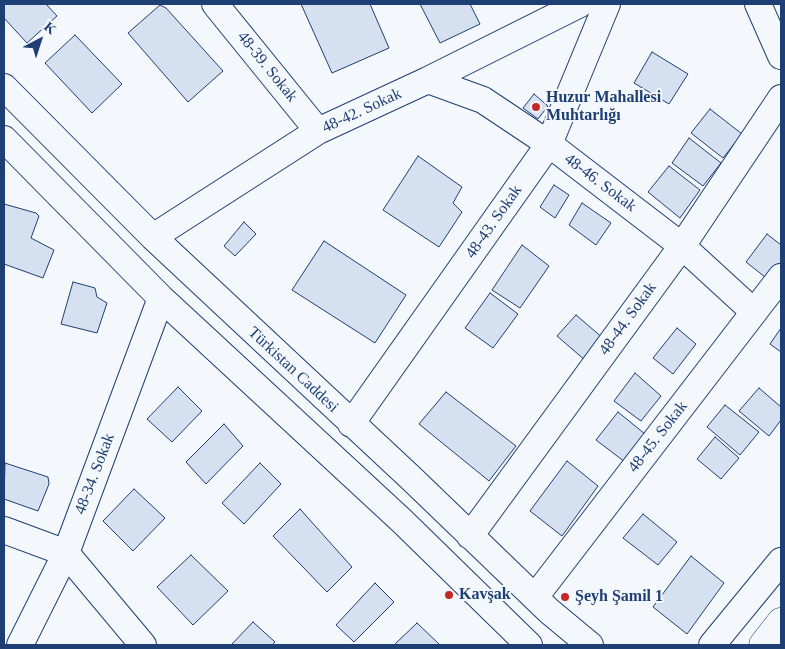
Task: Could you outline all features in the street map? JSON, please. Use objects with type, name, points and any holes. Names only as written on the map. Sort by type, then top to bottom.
[{"type":"main road","points":[[763,645],[781,622]]},
{"type":"street","name":"48-39. Sokak","points":[[215,4],[318,131]]},
{"type":"street","name":"48-42. Sokak","points":[[153,236],[318,131],[428,80],[580,4]]},
{"type":"street","name":"48-43. Sokak","points":[[351,424],[549,144],[607,4]]},
{"type":"street","points":[[758,4],[781,56]]},
{"type":"street","name":"48-46. Sokak","points":[[428,80],[483,100],[549,144],[682,246],[754,312]]},
{"type":"street","name":"Türkistan Caddesi","points":[[4,87],[153,236],[535,597],[590,645]]},
{"type":"street","name":"48-44. Sokak","points":[[470,536],[682,246],[781,98]]},
{"type":"street","points":[[4,140],[161,298],[402,521],[529,645]]},
{"type":"street","name":"48-45. Sokak","points":[[535,597],[781,277]]},
{"type":"street","name":"48-34. Sokak","points":[[20,645],[66,553],[161,298]]},
{"type":"street","points":[[4,530],[66,553],[143,645]]},
{"type":"street","points":[[712,645],[781,561]]},
{"type":"building","points":[[4,4],[46,4],[57,16],[27,43],[4,18]]},
{"type":"building","points":[[301,4],[370,4],[389,48],[332,73]]},
{"type":"building","points":[[420,4],[470,4],[480,24],[440,43]]},
{"type":"building","points":[[160,5],[166,8],[223,71],[188,102],[128,33]]},
{"type":"building","points":[[75,35],[122,84],[92,113],[45,63]]},
{"type":"building","points":[[652,52],[688,74],[669,104],[634,83]]},
{"type":"building","name":"Huzur Mahallesi Muhtarlığı","points":[[534,94],[548,106],[538,119],[523,108]]},
{"type":"building","points":[[710,109],[742,134],[723,158],[691,133]]},
{"type":"building","points":[[689,138],[721,163],[703,186],[672,163]]},
{"type":"building","points":[[418,156],[462,187],[453,203],[462,212],[439,247],[383,210]]},
{"type":"building","points":[[669,166],[700,190],[680,218],[648,192]]},
{"type":"building","points":[[554,185],[569,195],[555,218],[540,207]]},
{"type":"building","points":[[582,203],[611,223],[596,245],[569,225]]},
{"type":"building","points":[[4,204],[36,213],[39,216],[31,238],[54,250],[43,278],[4,264]]},
{"type":"building","points":[[244,222],[256,234],[235,256],[224,246]]},
{"type":"building","points":[[767,234],[781,245],[781,277],[775,285],[746,262]]},
{"type":"building","points":[[324,241],[406,295],[375,343],[292,290]]},
{"type":"building","points":[[522,245],[549,266],[520,308],[492,290]]},
{"type":"building","points":[[73,282],[95,288],[97,297],[107,303],[97,333],[61,324]]},
{"type":"building","points":[[490,293],[518,314],[493,348],[465,328]]},
{"type":"building","points":[[576,315],[604,339],[586,361],[557,336]]},
{"type":"building","points":[[677,328],[696,344],[673,374],[653,358]]},
{"type":"building","points":[[781,328],[781,352],[770,344]]},
{"type":"building","points":[[635,373],[661,396],[641,421],[614,401]]},
{"type":"building","points":[[178,387],[202,411],[172,442],[147,419]]},
{"type":"building","points":[[759,388],[781,407],[781,420],[769,436],[739,411]]},
{"type":"building","points":[[446,392],[516,446],[489,481],[419,424]]},
{"type":"building","points":[[725,405],[759,432],[740,455],[707,427]]},
{"type":"building","points":[[618,412],[645,434],[625,462],[596,440]]},
{"type":"building","points":[[224,424],[243,446],[206,484],[186,462]]},
{"type":"building","points":[[715,437],[739,458],[721,479],[697,459]]},
{"type":"building","points":[[567,461],[598,486],[562,536],[530,511]]},
{"type":"building","points":[[5,463],[48,477],[49,484],[38,511],[4,499]]},
{"type":"building","points":[[260,463],[281,484],[244,524],[222,503]]},
{"type":"building","points":[[134,489],[165,518],[133,551],[103,521]]},
{"type":"building","points":[[300,509],[352,567],[327,592],[273,536]]},
{"type":"building","points":[[643,514],[677,542],[658,565],[623,538]]},
{"type":"building","points":[[191,555],[228,591],[193,625],[157,587]]},
{"type":"building","points":[[691,556],[724,583],[687,634],[653,607]]},
{"type":"building","points":[[375,583],[394,602],[354,642],[336,625]]},
{"type":"building","points":[[253,622],[275,642],[272,645],[231,645]]},
{"type":"building","points":[[417,623],[440,645],[394,645]]},
{"type":"place","name":"Huzur Mahallesi Muhtarlığı","points":[[536,107]]},
{"type":"place","name":"Kavşak","points":[[449,595]]},
{"type":"place","name":"Şeyh Şamil 1","points":[[565,597]]}]
